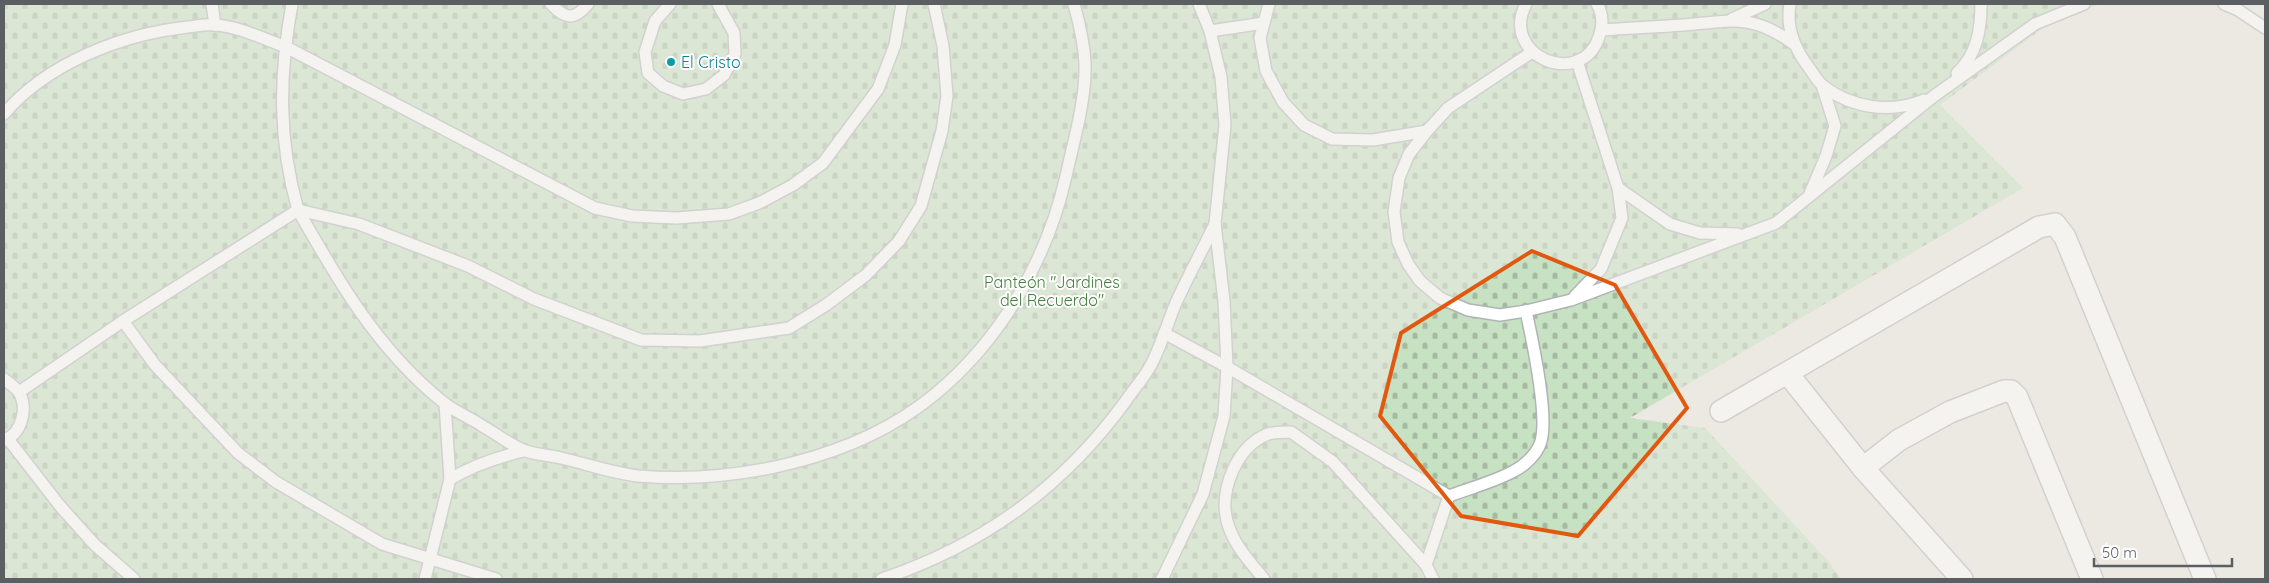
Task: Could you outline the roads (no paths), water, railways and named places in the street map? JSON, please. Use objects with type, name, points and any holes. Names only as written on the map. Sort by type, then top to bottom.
[{"type":"street","points":[[1721,411],[1788,374],[2039,227],[2055,224],[2065,237],[2205,579]]},
{"type":"street","points":[[1788,374],[1863,468],[1962,579]]},
{"type":"street","points":[[1863,468],[1899,440],[1950,412],[2004,391],[2011,391],[2017,397],[2092,579]]},
{"type":"lane","points":[[212,4],[215,25]]},
{"type":"lane","points":[[292,4],[284,46],[281,103],[285,151],[298,210],[357,309],[412,374],[445,404],[524,451],[634,476],[689,478],[738,473],[779,466],[861,440],[894,422],[934,395],[972,358],[1008,312],[1038,260],[1060,202],[1081,108],[1085,62],[1074,4]]},
{"type":"lane","points":[[551,4],[561,14],[569,17],[577,14],[588,4]]},
{"type":"lane","points":[[670,4],[655,21],[645,52],[648,73],[663,86],[683,94],[706,89],[724,75],[735,54],[734,33],[718,4]]},
{"type":"lane","points":[[4,114],[16,100],[46,77],[108,44],[156,30],[215,25],[254,35],[284,46],[595,208],[632,216],[676,218],[729,214],[759,203],[793,186],[823,163],[854,124],[878,89],[895,45],[902,4]]},
{"type":"lane","points":[[19,392],[123,320],[298,210],[359,224],[468,266],[534,299],[640,340],[700,341],[789,328],[826,306],[866,274],[898,241],[921,206],[942,131],[947,96],[943,46],[934,4]]},
{"type":"lane","points":[[1162,579],[1203,494],[1224,416],[1227,367],[1224,301],[1215,224],[1225,125],[1221,77],[1210,31],[1199,4]]},
{"type":"lane","points":[[1270,4],[1260,38],[1266,71],[1283,102],[1304,125],[1332,139],[1374,140],[1427,131]]},
{"type":"lane","points":[[1526,4],[1521,18],[1521,30],[1524,41],[1532,52],[1550,63],[1562,64],[1577,61],[1591,51],[1598,42],[1602,30],[1602,18],[1597,4]]},
{"type":"lane","points":[[1732,19],[1765,4]]},
{"type":"lane","points":[[1790,4],[1790,27],[1794,44],[1822,85],[1835,126],[1826,156],[1807,200]]},
{"type":"lane","points":[[1822,85],[1849,102],[1885,109],[1913,105],[1934,96],[1965,66],[1976,45],[1981,25],[1981,4]]},
{"type":"lane","points":[[1532,52],[1448,108],[1409,154],[1399,178],[1394,212],[1398,242],[1408,264],[1420,280],[1440,298],[1468,310],[1500,315],[1571,300],[1776,223],[1934,96],[2035,24],[2084,4]]},
{"type":"lane","points":[[2224,4],[2238,10],[2265,28]]},
{"type":"lane","points":[[1602,30],[1732,19],[1760,25],[1780,34],[1794,44]]},
{"type":"lane","points":[[1210,31],[1264,23]]},
{"type":"lane","points":[[1571,300],[1602,269],[1622,218],[1618,188],[1577,61]]},
{"type":"lane","points":[[1618,188],[1670,224],[1700,232],[1744,234]]},
{"type":"lane","points":[[882,579],[928,562],[996,526],[1039,494],[1076,462],[1114,416],[1151,365],[1175,305],[1215,224]]},
{"type":"lane","points":[[1449,496],[1515,471],[1534,455],[1540,443],[1543,426],[1535,356],[1526,311]]},
{"type":"lane","points":[[123,320],[154,365],[238,452],[276,482],[382,544],[496,579]]},
{"type":"lane","points":[[1164,333],[1227,367],[1449,496]]},
{"type":"lane","points":[[4,379],[19,392],[24,413],[18,429],[6,440],[95,545],[134,579]]},
{"type":"lane","points":[[425,579],[450,479],[445,404]]},
{"type":"lane","points":[[1264,579],[1237,546],[1226,520],[1226,497],[1237,460],[1254,443],[1269,434],[1291,432],[1334,462],[1426,565],[1433,579]]},
{"type":"lane","points":[[450,479],[480,463],[524,451]]},
{"type":"lane","points":[[1426,565],[1449,496]]},
{"type":"place","name":"El Cristo","points":[[671,62]]},
{"type":"park label","name":"Panteón \"Jardines del Recuerdo\"","points":[[1052,291]]}]
